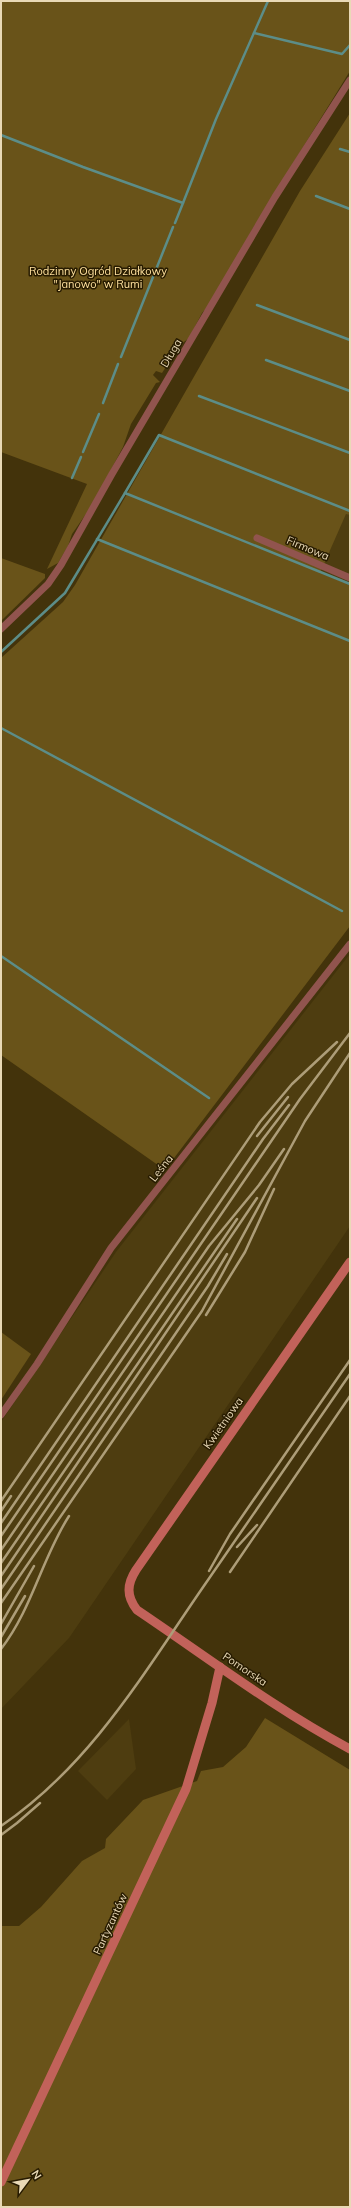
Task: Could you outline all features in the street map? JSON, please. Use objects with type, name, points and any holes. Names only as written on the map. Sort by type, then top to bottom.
[{"type":"street","name":"Długa","points":[[1,629],[39,594],[61,565],[112,474],[275,197],[350,80]]},
{"type":"street","name":"Firmowa","points":[[257,538],[350,578]]},
{"type":"street","name":"Leśna","points":[[1,1415],[37,1364],[111,1248],[350,944]]},
{"type":"street","name":"Kwietniowa","points":[[131,1602],[128,1591],[136,1570],[350,1262]]},
{"type":"street","name":"Pomorska","points":[[131,1602],[137,1610],[220,1667],[326,1736],[350,1749]]},
{"type":"street","name":"Partyzantów","points":[[1,2182],[186,1789],[212,1703],[220,1667]]},
{"type":"shaded area","points":[[346,513],[350,515],[350,585],[319,573]]},
{"type":"shaded area","points":[[350,954],[350,1226],[69,1638],[1,1709],[1,1422],[116,1252]]},
{"type":"shaded area","points":[[129,1719],[136,1769],[107,1800],[78,1771]]},
{"type":"green space","name":"Rodzinny Ogród Działkowy \"Janowo\" w Rumi","points":[[1,1],[350,1],[350,71],[253,228],[213,301],[202,313],[189,338],[180,345],[162,373],[156,371],[153,375],[160,382],[156,383],[131,424],[123,447],[88,511],[72,534],[68,546],[58,563],[47,569],[87,484],[1,452]]},
{"type":"green space","points":[[350,113],[350,515],[346,514],[320,573],[350,585],[350,926],[165,1170],[1,1055],[1,658],[63,602],[75,585],[300,191]]},
{"type":"green space","points":[[1,558],[45,574],[45,578],[1,621]]},
{"type":"green space","points":[[1,1332],[31,1354],[1,1400]]},
{"type":"green space","points":[[265,1718],[350,1770],[350,2207],[1,2207],[1,1926],[19,1926],[41,1907],[82,1861],[105,1848],[106,1839],[143,1800],[197,1781],[201,1771],[223,1767],[246,1747]]},
{"type":"waterway","points":[[183,203],[216,119],[268,1]]},
{"type":"waterway","points":[[254,33],[342,54],[350,45]]},
{"type":"waterway","points":[[1,135],[83,167],[183,203],[175,223]]},
{"type":"waterway","points":[[340,149],[350,152]]},
{"type":"waterway","points":[[316,196],[350,209]]},
{"type":"waterway","points":[[121,357],[173,227]]},
{"type":"waterway","points":[[257,305],[350,340]]},
{"type":"waterway","points":[[266,360],[350,391]]},
{"type":"waterway","points":[[103,403],[118,364]]},
{"type":"waterway","points":[[199,396],[350,453]]},
{"type":"waterway","points":[[83,452],[99,414]]},
{"type":"waterway","points":[[350,511],[159,435],[125,493],[350,584]]},
{"type":"waterway","points":[[72,478],[81,457]]},
{"type":"waterway","points":[[1,652],[65,593],[125,493]]},
{"type":"waterway","points":[[97,539],[350,641]]},
{"type":"waterway","points":[[1,728],[342,911]]},
{"type":"waterway","points":[[1,956],[209,1098]]},
{"type":"railway","points":[[1,1536],[300,1099],[350,1033]]},
{"type":"railway","points":[[1,1501],[260,1122],[292,1084],[337,1042]]},
{"type":"railway","points":[[1,1603],[202,1311],[305,1121],[350,1053]]},
{"type":"railway","points":[[257,1136],[288,1097]]},
{"type":"railway","points":[[1,1523],[263,1139],[289,1105]]},
{"type":"railway","points":[[1,1550],[209,1246],[259,1185],[284,1149]]},
{"type":"railway","points":[[206,1315],[245,1252],[274,1189]]},
{"type":"railway","points":[[1,1576],[257,1198]]},
{"type":"railway","points":[[1,1563],[237,1219]]},
{"type":"railway","points":[[1,1589],[208,1286],[227,1254]]},
{"type":"railway","points":[[209,1571],[230,1534],[350,1360]]},
{"type":"railway","points":[[1,1826],[32,1803],[60,1777],[87,1749],[111,1719],[134,1689],[350,1374]]},
{"type":"railway","points":[[230,1572],[350,1396]]},
{"type":"railway","points":[[1,1511],[11,1496]]},
{"type":"railway","points":[[1,1649],[12,1634],[21,1617],[51,1549],[69,1516]]},
{"type":"railway","points":[[237,1547],[257,1525]]},
{"type":"railway","points":[[1,1624],[34,1566]]},
{"type":"railway","points":[[1,1637],[25,1596]]},
{"type":"railway","points":[[1,1835],[40,1803]]}]
